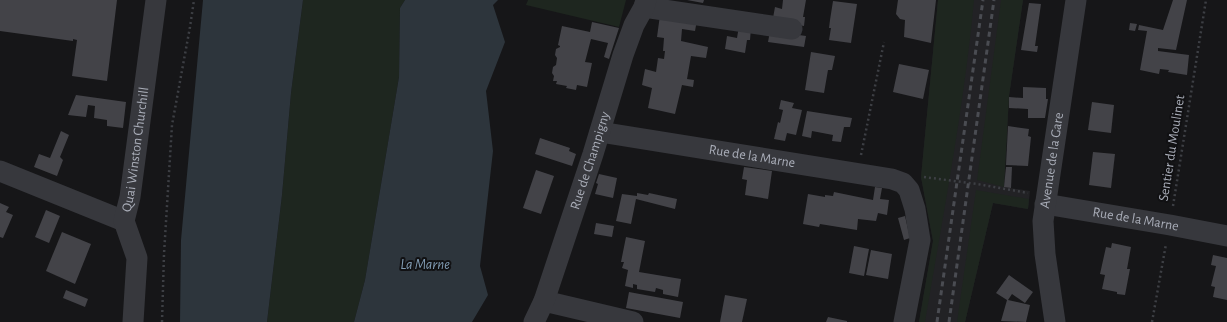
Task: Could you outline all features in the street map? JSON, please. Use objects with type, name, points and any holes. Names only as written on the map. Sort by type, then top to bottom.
[{"type":"street","name":"Quai Winston Churchill","points":[[134,322],[136,258],[124,222],[130,197],[156,0]]},
{"type":"street","name":"Avenue de la Gare","points":[[1055,322],[1042,222],[1076,0]]},
{"type":"street","points":[[645,4],[792,29]]},
{"type":"street","name":"Rue de Champigny","points":[[534,322],[544,301],[634,25],[645,4]]},
{"type":"street","name":"Rue de la Marne","points":[[600,132],[892,178],[903,183],[909,190],[915,209],[920,240],[904,322]]},
{"type":"street","points":[[0,171],[124,222]]},
{"type":"street","name":"Rue de la Marne","points":[[1045,204],[1227,236]]},
{"type":"street","points":[[544,301],[633,322]]},
{"type":"path","points":[[162,322],[164,254],[172,125],[194,0]]},
{"type":"path","name":"Sentier du Moulinet","points":[[1152,322],[1170,225],[1206,0]]},
{"type":"path","points":[[857,173],[884,42]]},
{"type":"path","points":[[945,180],[977,184],[1006,190]]},
{"type":"shaded area","points":[[303,0],[405,0],[400,8],[399,77],[365,280],[354,322],[267,322],[282,195],[291,93]]},
{"type":"shaded area","points":[[528,0],[626,0],[619,27],[526,5]]},
{"type":"shaded area","points":[[938,0],[1023,0],[1009,96],[1004,187],[1030,191],[1028,209],[993,203],[965,322],[919,322],[933,241],[921,177]]},
{"type":"shaded area","points":[[938,0],[974,0],[965,81],[946,202],[925,322],[919,322],[933,241],[921,177]]},
{"type":"shaded area","points":[[1001,0],[1023,0],[1009,96],[1004,187],[977,180]]},
{"type":"shaded area","points":[[976,190],[1029,199],[1028,209],[993,203],[965,322],[957,322]]},
{"type":"water","points":[[203,0],[303,0],[291,93],[282,195],[267,322],[180,322],[181,240]]},
{"type":"water","name":"La Marne","points":[[405,0],[498,0],[493,5],[505,42],[486,91],[493,151],[480,266],[488,295],[472,322],[354,322],[365,280],[399,77],[400,8]]},
{"type":"building","points":[[0,0],[117,0],[107,81],[72,76],[77,40],[73,39],[73,41],[0,31]]},
{"type":"building","points":[[687,0],[704,0],[703,3]]},
{"type":"building","points":[[783,0],[806,0],[803,17],[805,17],[804,26],[778,22],[773,18],[775,7],[782,9]]},
{"type":"building","points":[[898,0],[936,0],[931,43],[904,37],[905,20],[900,19],[896,14]]},
{"type":"building","points":[[1173,0],[1187,0],[1176,50],[1158,48],[1158,51],[1189,55],[1187,75],[1160,69],[1159,74],[1140,70],[1147,31],[1138,30],[1139,25],[1163,30]]},
{"type":"building","points":[[833,1],[857,4],[851,43],[829,40],[831,28],[829,28]]},
{"type":"building","points":[[1029,3],[1041,4],[1035,46],[1038,46],[1037,52],[1021,50]]},
{"type":"building","points":[[660,15],[697,20],[695,31],[682,29],[681,41],[708,47],[706,58],[691,56],[687,79],[694,80],[693,87],[682,85],[675,114],[648,108],[652,88],[642,85],[645,69],[656,72],[658,58],[664,59],[664,38],[657,37]]},
{"type":"building","points":[[592,22],[619,28],[609,59],[604,57],[608,43],[591,39],[585,62],[592,63],[587,87],[577,85],[576,90],[566,88],[567,86],[556,84],[557,81],[553,81],[554,76],[552,73],[553,67],[556,65],[556,49],[560,47],[558,45],[562,26],[590,32]]},
{"type":"building","points":[[1130,23],[1137,24],[1135,31],[1129,30]]},
{"type":"building","points":[[739,26],[751,28],[750,40],[747,40],[745,53],[725,49],[727,36],[737,38]]},
{"type":"building","points":[[770,31],[806,36],[804,47],[768,42]]},
{"type":"building","points":[[811,52],[835,56],[832,70],[828,70],[824,93],[805,90]]},
{"type":"building","points":[[899,64],[929,70],[923,99],[893,92]]},
{"type":"building","points":[[1023,87],[1046,88],[1046,99],[1048,99],[1045,118],[1028,118],[1028,109],[1009,108],[1009,97],[1023,98]]},
{"type":"building","points":[[76,95],[126,102],[123,128],[107,126],[107,120],[94,118],[95,106],[88,105],[86,117],[68,115]]},
{"type":"building","points":[[781,100],[794,103],[792,108],[802,110],[796,135],[787,133],[785,141],[774,139],[778,122],[780,123],[783,110],[779,109]]},
{"type":"building","points":[[1092,102],[1114,105],[1111,133],[1088,130]]},
{"type":"building","points":[[807,111],[852,118],[850,127],[844,127],[841,142],[832,141],[833,135],[812,131],[811,138],[802,136]]},
{"type":"building","points":[[1008,126],[1029,129],[1028,136],[1031,137],[1028,166],[1006,165]]},
{"type":"building","points":[[61,131],[69,135],[60,157],[63,160],[57,176],[34,167],[39,154],[50,158]]},
{"type":"building","points":[[540,138],[570,148],[569,151],[576,154],[572,166],[535,154]]},
{"type":"building","points":[[1093,152],[1115,154],[1111,188],[1089,185]]},
{"type":"building","points":[[744,167],[772,171],[768,199],[745,195],[747,180],[742,179]]},
{"type":"building","points":[[1006,167],[1012,167],[1011,188],[1004,187]]},
{"type":"building","points":[[536,170],[554,176],[541,214],[523,208]]},
{"type":"building","points":[[599,174],[617,178],[613,198],[595,194]]},
{"type":"building","points":[[875,187],[882,188],[880,199],[889,200],[887,215],[878,213],[876,221],[858,219],[857,230],[820,224],[819,227],[803,224],[808,194],[825,197],[825,195],[833,196],[834,192],[873,200]]},
{"type":"building","points":[[637,193],[648,195],[649,193],[677,199],[675,209],[636,199],[631,224],[616,221],[622,194],[637,196]]},
{"type":"building","points":[[0,203],[9,207],[6,212],[13,215],[3,238],[0,237]]},
{"type":"building","points":[[46,210],[60,216],[49,243],[35,237]]},
{"type":"building","points":[[905,216],[910,238],[904,240],[898,218]]},
{"type":"building","points":[[596,223],[614,226],[612,237],[594,234]]},
{"type":"building","points":[[62,232],[91,244],[75,284],[46,271]]},
{"type":"building","points":[[626,237],[645,241],[639,272],[681,279],[678,297],[663,294],[663,290],[656,288],[655,292],[637,289],[637,285],[633,284],[633,288],[625,286],[628,270],[622,268],[624,262],[621,262]]},
{"type":"building","points":[[1112,243],[1131,247],[1127,269],[1130,269],[1125,295],[1102,289],[1105,275],[1100,274],[1106,247],[1111,248]]},
{"type":"building","points":[[854,246],[869,249],[864,276],[849,273]]},
{"type":"building","points":[[871,250],[892,254],[888,279],[866,275]]},
{"type":"building","points":[[1213,255],[1227,258],[1227,300],[1213,297],[1215,287],[1211,286],[1216,266],[1211,265]]},
{"type":"building","points":[[1009,275],[1033,292],[1025,303],[1012,294],[1008,300],[1030,305],[1026,322],[1001,321],[1007,300],[996,293]]},
{"type":"building","points":[[66,290],[88,299],[85,307],[63,298]]},
{"type":"building","points":[[629,292],[683,302],[680,318],[626,308]]},
{"type":"building","points":[[725,295],[747,299],[742,322],[720,322]]},
{"type":"building","points":[[828,317],[847,321],[847,322],[826,322]]},
{"type":"railway","points":[[937,322],[983,0]]},
{"type":"railway","points":[[949,322],[994,0]]}]
